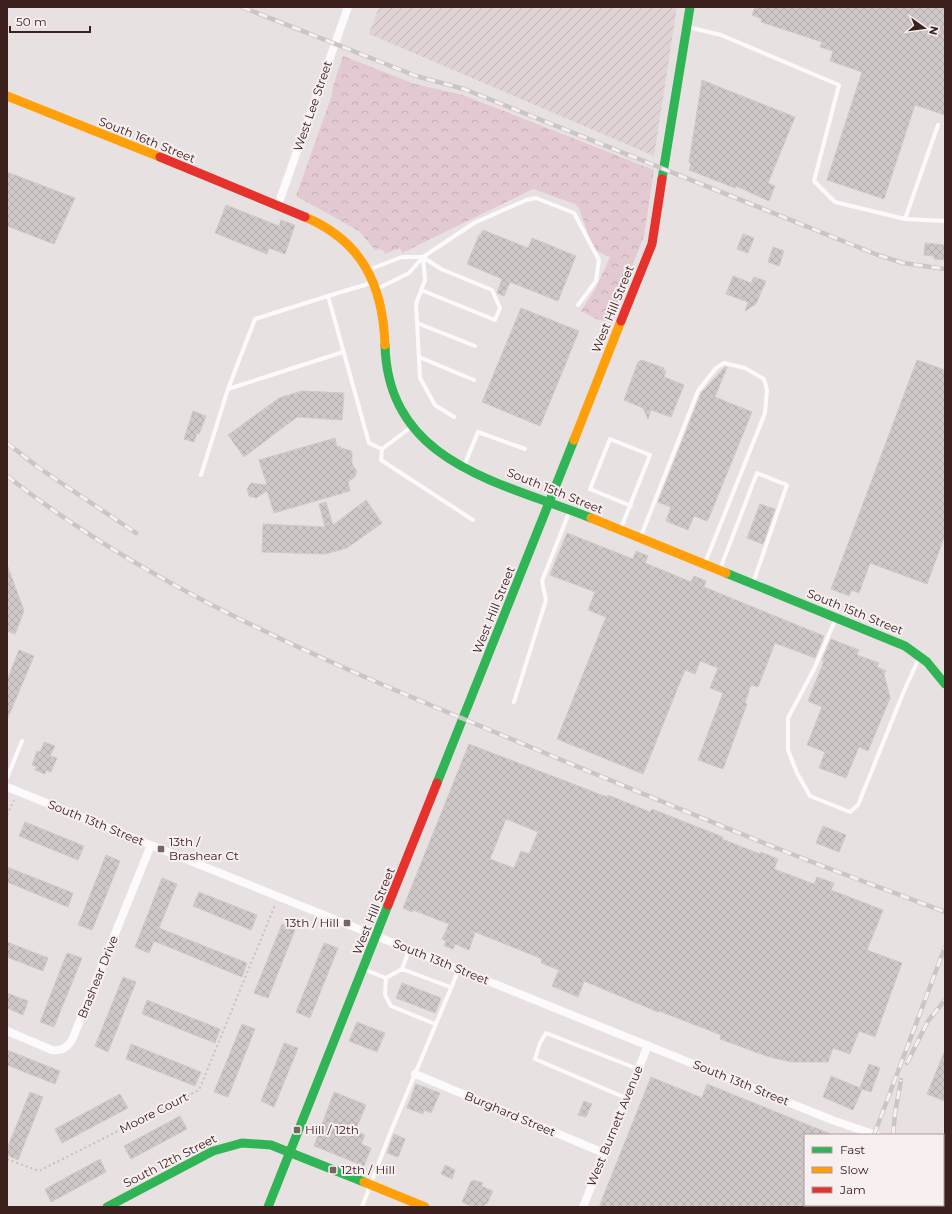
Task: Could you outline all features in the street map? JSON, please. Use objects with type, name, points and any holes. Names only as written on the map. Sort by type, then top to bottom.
[{"type":"street","name":"West Lee Street","points":[[278,205],[348,7]]},
{"type":"street","name":"West Hill Street","points":[[268,1207],[654,237],[690,7]]},
{"type":"street","name":"South 16th Street","points":[[7,96],[278,205]]},
{"type":"street","name":"South 15th Street","points":[[278,205],[321,224],[338,235],[355,251],[368,270],[375,286],[384,322],[385,356],[389,381],[400,408],[425,442],[444,456],[464,467],[837,617],[905,646],[920,656],[945,684]]},
{"type":"street","name":"South 13th Street","points":[[7,787],[832,1120],[873,1134]]},
{"type":"street","name":"Brashear Drive","points":[[7,1031],[52,1050],[59,1050],[68,1046],[72,1040],[151,845]]},
{"type":"street","name":"West Burnett Avenue","points":[[583,1207],[648,1045]]},
{"type":"street","name":"Burghard Street","points":[[415,1074],[604,1153]]},
{"type":"street","name":"South 12th Street","points":[[107,1207],[226,1145],[244,1142],[261,1143],[289,1152],[425,1207]]},
{"type":"lane","points":[[687,27],[721,35],[839,85],[814,181],[835,202],[905,219],[945,221]]},
{"type":"lane","points":[[905,219],[938,125]]},
{"type":"lane","points":[[201,475],[228,389],[255,319],[328,296],[375,286],[409,274],[423,258],[474,224],[526,200],[536,198],[574,213],[599,260],[596,281],[578,305]]},
{"type":"lane","points":[[368,270],[402,257],[423,258],[441,269],[492,290],[500,308],[495,320],[421,290]]},
{"type":"lane","points":[[423,258],[425,280],[416,304],[420,378],[435,405],[454,418]]},
{"type":"lane","points":[[328,296],[369,443],[382,449]]},
{"type":"lane","points":[[417,323],[475,346]]},
{"type":"lane","points":[[228,389],[343,352]]},
{"type":"lane","points":[[419,357],[474,380]]},
{"type":"lane","points":[[640,538],[698,391],[716,368],[724,363],[745,368],[764,379],[767,390],[765,413],[705,564]]},
{"type":"lane","points":[[412,426],[382,449],[381,460],[473,520]]},
{"type":"lane","points":[[464,467],[478,432],[525,449]]},
{"type":"lane","points":[[620,530],[631,506],[650,455],[610,439],[590,489],[631,506]]},
{"type":"lane","points":[[720,570],[757,473],[787,485],[753,584]]},
{"type":"lane","points":[[514,702],[546,600],[542,581],[570,510]]},
{"type":"lane","points":[[837,617],[814,669],[788,718],[788,750],[797,773],[810,796],[850,812],[858,805],[904,691],[920,656]]},
{"type":"lane","points":[[7,778],[22,741]]},
{"type":"lane","points":[[386,978],[402,969],[409,949]]},
{"type":"lane","points":[[363,969],[386,978]]},
{"type":"lane","points":[[402,969],[450,987]]},
{"type":"lane","points":[[362,1207],[450,987],[459,969]]},
{"type":"lane","points":[[386,978],[385,995],[391,1006],[436,1024]]},
{"type":"lane","points":[[626,1098],[535,1059],[540,1043],[546,1033],[638,1070]]},
{"type":"path","points":[[7,815],[17,791]]},
{"type":"path","name":"Moore Court","points":[[7,1159],[39,1172],[199,1090],[278,896]]},
{"type":"shaded area","points":[[379,7],[677,7],[654,156],[369,34]]},
{"type":"green space","points":[[343,56],[415,84],[463,95],[654,170],[644,236],[611,319],[608,321],[600,320],[581,311],[596,288],[610,257],[593,249],[579,208],[575,204],[533,189],[402,253],[400,248],[385,254],[384,251],[378,248],[376,251],[359,231],[296,196],[332,95],[333,86]]},
{"type":"building","points":[[755,7],[945,7],[945,115],[915,105],[884,199],[827,180],[862,72],[830,61],[833,51],[820,47],[822,42],[761,22],[762,19],[752,15]]},
{"type":"building","points":[[702,80],[795,117],[768,183],[775,186],[769,201],[736,186],[735,188],[689,170]]},
{"type":"building","points":[[7,172],[75,198],[54,244],[7,226]]},
{"type":"building","points":[[226,205],[279,226],[281,220],[295,225],[285,254],[269,248],[267,254],[215,233]]},
{"type":"building","points":[[483,230],[528,248],[532,238],[576,256],[558,301],[510,282],[504,296],[497,293],[502,279],[467,264],[479,235]]},
{"type":"building","points":[[743,234],[754,238],[748,253],[737,249]]},
{"type":"building","points":[[925,243],[945,245],[944,260],[934,259],[934,256],[924,255]]},
{"type":"building","points":[[773,247],[784,251],[779,266],[768,262]]},
{"type":"building","points":[[733,276],[751,283],[754,277],[766,281],[756,304],[745,311],[748,302],[726,294]]},
{"type":"building","points":[[521,308],[579,331],[540,426],[482,402]]},
{"type":"building","points":[[642,360],[664,368],[663,370],[666,371],[664,377],[684,385],[671,417],[651,410],[648,419],[643,408],[624,400],[638,362]]},
{"type":"building","points":[[917,360],[945,370],[945,535],[927,584],[870,563],[859,593],[852,590],[849,596],[831,589]]},
{"type":"building","points":[[725,367],[727,367],[715,397],[752,412],[708,520],[707,521],[694,516],[688,530],[666,521],[671,507],[658,502],[701,393]]},
{"type":"building","points":[[302,391],[344,393],[342,420],[297,417],[244,457],[228,435],[279,398]]},
{"type":"building","points":[[193,411],[206,416],[194,442],[184,439]]},
{"type":"building","points":[[335,438],[337,447],[340,446],[341,448],[352,451],[352,464],[357,472],[355,474],[356,476],[348,482],[350,491],[274,513],[267,491],[256,498],[249,496],[247,489],[251,483],[267,485],[259,460]]},
{"type":"building","points":[[366,500],[382,523],[347,548],[325,554],[262,552],[263,524],[325,527],[319,504],[326,502],[333,525]]},
{"type":"building","points":[[760,504],[775,509],[763,544],[747,538]]},
{"type":"building","points":[[567,533],[633,559],[636,551],[648,556],[645,563],[691,582],[694,576],[706,581],[704,587],[824,636],[815,658],[775,643],[758,687],[751,685],[745,703],[747,704],[723,769],[698,760],[723,693],[710,688],[718,668],[700,661],[695,674],[685,670],[643,774],[557,739],[606,617],[588,610],[595,592],[550,575]]},
{"type":"building","points":[[8,567],[24,611],[15,634],[7,631]]},
{"type":"building","points":[[831,639],[859,650],[857,655],[879,663],[877,667],[886,671],[884,674],[890,698],[868,751],[859,747],[846,778],[819,768],[825,752],[807,745],[822,707],[808,701]]},
{"type":"building","points":[[19,650],[34,656],[7,720],[7,680]]},
{"type":"building","points":[[44,742],[55,746],[50,756],[57,758],[51,772],[46,770],[45,774],[35,770],[37,767],[32,765],[37,751],[40,752]]},
{"type":"building","points":[[469,744],[607,797],[608,795],[650,812],[652,809],[723,837],[722,839],[760,854],[761,852],[778,859],[774,869],[814,884],[817,877],[834,883],[831,890],[883,910],[867,950],[902,963],[875,1037],[859,1031],[850,1054],[833,1048],[828,1062],[792,1062],[769,1057],[720,1039],[721,1035],[659,1011],[658,1012],[584,981],[578,997],[552,986],[559,970],[541,963],[542,959],[475,932],[469,950],[455,944],[453,949],[444,946],[446,941],[442,939],[449,924],[413,910],[412,912],[403,908]],"holes":[[[506,819],[538,832],[529,854],[521,851],[514,868],[490,859]]]},
{"type":"building","points":[[25,822],[84,846],[78,860],[19,836]]},
{"type":"building","points":[[823,826],[846,835],[839,852],[816,843]]},
{"type":"building","points":[[106,855],[120,861],[92,930],[78,925]]},
{"type":"building","points":[[7,867],[73,893],[68,907],[7,882]]},
{"type":"building","points":[[162,878],[177,884],[159,928],[247,963],[242,977],[154,941],[149,953],[135,947]]},
{"type":"building","points":[[199,892],[257,915],[251,930],[193,906]]},
{"type":"building","points":[[282,924],[295,930],[268,998],[254,993]]},
{"type":"building","points":[[7,942],[48,958],[43,971],[7,957]]},
{"type":"building","points":[[324,943],[338,948],[310,1018],[296,1012]]},
{"type":"building","points":[[67,953],[82,958],[54,1027],[40,1022]]},
{"type":"building","points":[[123,977],[136,982],[108,1052],[95,1046]]},
{"type":"building","points":[[402,983],[441,998],[435,1013],[396,998]]},
{"type":"building","points":[[7,993],[28,1001],[23,1015],[7,1008]]},
{"type":"building","points":[[147,1000],[220,1029],[215,1043],[142,1014]]},
{"type":"building","points":[[357,1022],[385,1033],[377,1052],[349,1041]]},
{"type":"building","points":[[242,1024],[255,1029],[228,1097],[214,1092]]},
{"type":"building","points":[[284,1043],[298,1048],[274,1107],[261,1101]]},
{"type":"building","points":[[131,1044],[201,1072],[195,1086],[126,1059]]},
{"type":"building","points":[[7,1050],[60,1071],[55,1084],[7,1065]]},
{"type":"building","points":[[945,1050],[945,1101],[927,1094]]},
{"type":"building","points":[[869,1064],[880,1068],[871,1092],[862,1089],[853,1110],[823,1097],[831,1076],[860,1088]]},
{"type":"building","points":[[651,1077],[702,1098],[707,1084],[831,1134],[804,1134],[805,1207],[599,1207]]},
{"type":"building","points":[[416,1084],[440,1093],[431,1113],[424,1110],[423,1114],[407,1108]]},
{"type":"building","points":[[30,1092],[43,1097],[18,1160],[7,1155],[7,1149]]},
{"type":"building","points":[[334,1092],[366,1105],[355,1131],[365,1135],[361,1144],[371,1148],[364,1166],[314,1146]]},
{"type":"building","points":[[120,1094],[128,1108],[62,1143],[55,1129]]},
{"type":"building","points":[[584,1101],[592,1104],[586,1117],[578,1115]]},
{"type":"building","points":[[180,1116],[187,1129],[131,1159],[124,1146]]},
{"type":"building","points":[[394,1134],[405,1139],[398,1157],[387,1153]]},
{"type":"building","points":[[100,1159],[106,1172],[51,1202],[45,1189]]},
{"type":"building","points":[[445,1165],[455,1170],[452,1179],[441,1174]]},
{"type":"building","points":[[473,1180],[483,1183],[481,1186],[493,1191],[484,1207],[473,1207],[462,1202],[471,1181],[472,1182]]},
{"type":"railway","points":[[242,7],[416,76],[464,89],[878,255],[903,263],[945,269]]},
{"type":"railway","points":[[7,443],[39,468],[136,533]]},
{"type":"railway","points":[[7,476],[62,516],[119,553],[237,618],[298,647],[422,702],[669,804],[800,857],[945,912]]},
{"type":"railway","points":[[874,1134],[945,947]]},
{"type":"railway","points":[[907,1063],[928,1021],[945,1000]]},
{"type":"railway","points":[[893,1134],[901,1080]]},
{"type":"traffic: fast","points":[[662,179],[690,7]]},
{"type":"traffic: fast","points":[[385,345],[391,385],[406,417],[428,443],[455,463],[487,479],[591,518]]},
{"type":"traffic: fast","points":[[437,783],[574,440]]},
{"type":"traffic: fast","points":[[726,573],[905,646],[927,662],[945,684]]},
{"type":"traffic: fast","points":[[268,1207],[388,905]]},
{"type":"traffic: fast","points":[[107,1207],[213,1151],[242,1143],[271,1145],[364,1182]]},
{"type":"traffic: slow","points":[[7,96],[160,157]]},
{"type":"traffic: slow","points":[[305,217],[325,227],[341,239],[355,252],[366,268],[374,284],[380,303],[385,345]]},
{"type":"traffic: slow","points":[[574,440],[621,321]]},
{"type":"traffic: slow","points":[[591,518],[726,573]]},
{"type":"traffic: slow","points":[[364,1182],[425,1207]]},
{"type":"traffic: jam","points":[[160,157],[305,217]]},
{"type":"traffic: jam","points":[[621,321],[652,244],[662,179]]},
{"type":"traffic: jam","points":[[388,905],[437,783]]},
{"type":"place","name":"13th / Brashear Ct","points":[[161,849]]},
{"type":"place","name":"13th / Hill","points":[[347,923]]},
{"type":"place","name":"Hill / 12th","points":[[297,1130]]},
{"type":"place","name":"12th / Hill","points":[[333,1170]]}]
